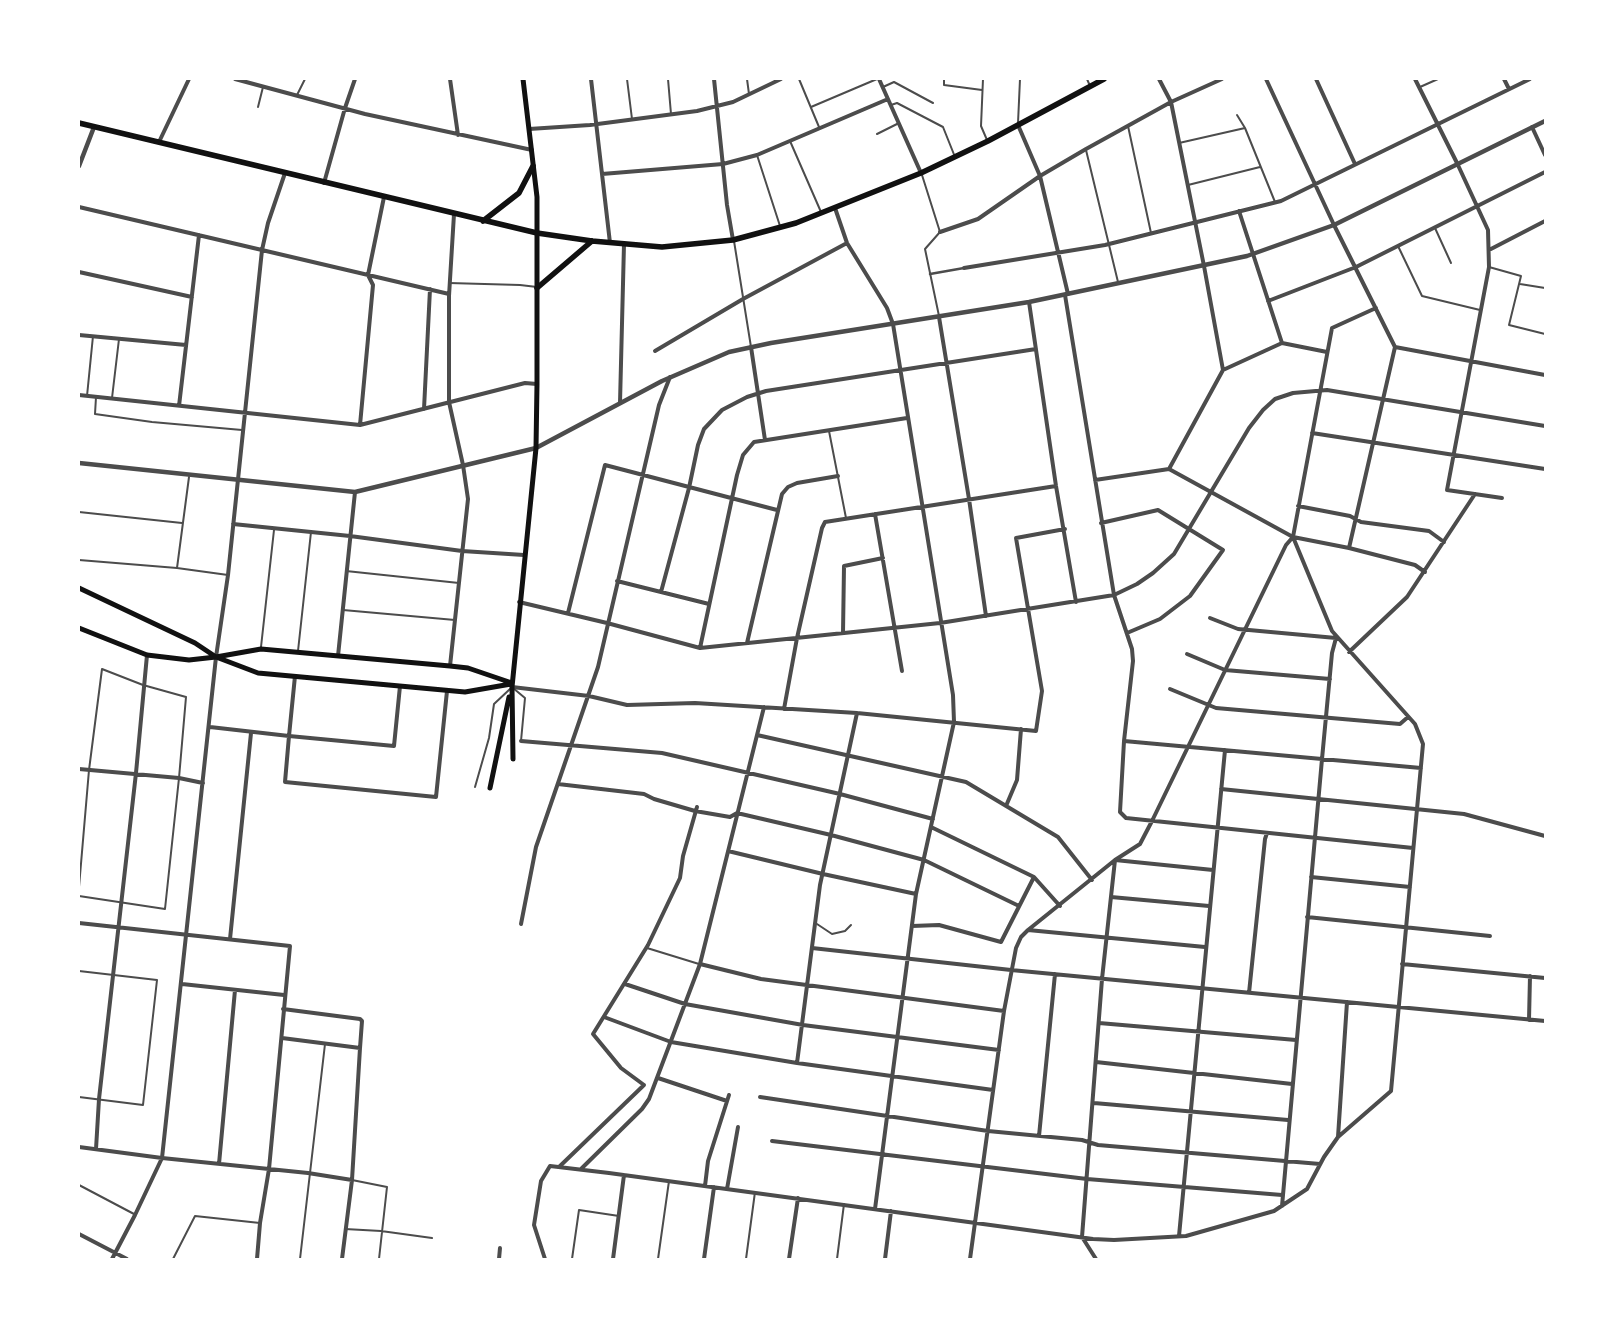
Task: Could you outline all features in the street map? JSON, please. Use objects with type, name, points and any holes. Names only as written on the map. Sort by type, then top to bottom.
[{"type":"main road","points":[[513,759],[512,685],[536,448],[537,384],[537,197],[523,79]]},
{"type":"main road","points":[[79,123],[537,233],[592,241],[662,247],[733,240],[796,223],[922,173],[988,141],[1102,79]]},
{"type":"main road","points":[[482,221],[519,193],[533,166]]},
{"type":"main road","points":[[537,288],[592,241]]},
{"type":"main road","points":[[79,588],[195,643],[216,657],[258,673],[465,692],[512,685]]},
{"type":"main road","points":[[79,628],[147,655],[189,660],[261,649],[298,652],[468,668],[512,685]]},
{"type":"main road","points":[[490,788],[512,685]]},
{"type":"street","points":[[159,143],[189,79]]},
{"type":"street","points":[[235,79],[345,108],[458,135],[532,150]]},
{"type":"street","points":[[258,84],[261,79]]},
{"type":"street","points":[[324,183],[355,79]]},
{"type":"street","points":[[450,79],[458,135]]},
{"type":"street","points":[[591,79],[610,243]]},
{"type":"street","points":[[714,79],[727,205],[733,240]]},
{"type":"street","points":[[529,129],[596,124],[697,111],[734,102],[773,80],[781,79]]},
{"type":"street","points":[[878,79],[922,173]]},
{"type":"street","points":[[1159,79],[1171,102],[1223,370]]},
{"type":"street","points":[[940,232],[978,219],[1040,176],[1086,149],[1171,102],[1222,79]]},
{"type":"street","points":[[1266,79],[1334,225],[1396,347],[1349,548]]},
{"type":"street","points":[[1316,79],[1355,164]]},
{"type":"street","points":[[1415,79],[1488,230],[1488,267],[1447,490],[1502,498]]},
{"type":"street","points":[[1504,79],[1509,89]]},
{"type":"street","points":[[930,274],[1108,244],[1275,202],[1530,79]]},
{"type":"street","points":[[602,174],[723,164],[757,155],[888,99]]},
{"type":"street","points":[[79,463],[355,492],[536,448],[670,377],[729,352],[1029,302],[1254,254],[1334,225],[1545,121]]},
{"type":"street","points":[[1018,125],[1040,176],[1059,252],[1114,596],[1132,648],[1120,812],[1126,818],[1413,848]]},
{"type":"street","points":[[79,166],[94,127]]},
{"type":"street","points":[[1532,127],[1545,155]]},
{"type":"street","points":[[1268,300],[1356,267],[1545,172]]},
{"type":"street","points":[[112,1259],[162,1158],[210,727],[216,657],[228,574],[262,250],[268,223],[285,173]]},
{"type":"street","points":[[360,425],[374,285],[368,275],[384,197]]},
{"type":"street","points":[[79,207],[449,294]]},
{"type":"street","points":[[835,208],[847,243],[886,308],[893,324],[952,695],[954,722],[916,894],[904,998],[875,1209]]},
{"type":"street","points":[[1239,211],[1282,343]]},
{"type":"street","points":[[450,666],[468,499],[450,402],[449,283],[454,214]]},
{"type":"street","points":[[1489,250],[1545,221]]},
{"type":"street","points":[[179,406],[198,235]]},
{"type":"street","points":[[656,351],[743,299],[847,243]]},
{"type":"street","points":[[620,403],[624,244]]},
{"type":"street","points":[[79,272],[192,296]]},
{"type":"street","points":[[424,409],[430,289]]},
{"type":"street","points":[[1029,302],[1056,486],[1076,602]]},
{"type":"street","points":[[970,1259],[1004,1012],[1011,970],[1021,936],[1115,860],[1140,844],[1286,545],[1292,538],[1332,328],[1376,308]]},
{"type":"street","points":[[939,317],[986,616]]},
{"type":"street","points":[[79,335],[186,345]]},
{"type":"street","points":[[1169,470],[1223,370],[1282,343],[1327,352]]},
{"type":"street","points":[[751,347],[766,440]]},
{"type":"street","points":[[1396,347],[1545,375]]},
{"type":"street","points":[[661,592],[689,488],[698,445],[704,429],[722,410],[757,393],[1036,349]]},
{"type":"street","points":[[521,924],[536,847],[598,667],[659,405],[670,377]]},
{"type":"street","points":[[79,395],[360,425],[525,384],[537,384]]},
{"type":"street","points":[[519,602],[700,648],[940,623],[1114,596],[1153,573],[1174,554],[1249,428],[1263,410],[1275,400],[1293,393],[1327,390],[1545,426]]},
{"type":"street","points":[[700,648],[743,455],[754,442],[907,418]]},
{"type":"street","points":[[1312,433],[1545,469]]},
{"type":"street","points":[[568,613],[605,465],[777,510]]},
{"type":"street","points":[[1095,480],[1169,470],[1292,538],[1349,548],[1415,565],[1425,572]]},
{"type":"street","points":[[748,643],[782,494],[788,487],[797,482],[838,476]]},
{"type":"street","points":[[784,709],[797,638],[822,528],[826,522],[1056,486]]},
{"type":"street","points":[[338,656],[355,492]]},
{"type":"street","points":[[1349,652],[1407,597],[1475,494]]},
{"type":"street","points":[[1298,506],[1429,532],[1444,542]]},
{"type":"street","points":[[1101,523],[1158,510],[1223,550],[1190,596],[1160,619],[1127,633]]},
{"type":"street","points":[[875,514],[902,671]]},
{"type":"street","points":[[233,524],[350,536],[462,551],[524,556]]},
{"type":"street","points":[[512,685],[589,696],[627,705],[695,704],[858,713],[1036,731],[1042,691],[1016,538],[1064,529]]},
{"type":"street","points":[[545,1259],[534,1225],[541,1181],[550,1166],[755,1192],[1093,1239],[1114,1240],[1186,1236],[1274,1211],[1307,1189],[1320,1164],[1338,1137],[1391,1091],[1423,744],[1415,724],[1336,638],[1292,538]]},
{"type":"street","points":[[843,633],[844,566],[883,558]]},
{"type":"street","points":[[617,581],[710,604]]},
{"type":"street","points":[[1210,618],[1238,629],[1336,638]]},
{"type":"street","points":[[79,628],[79,634]]},
{"type":"street","points":[[1282,1206],[1314,838],[1332,653],[1336,638]]},
{"type":"street","points":[[1187,654],[1225,670],[1330,679]]},
{"type":"street","points":[[96,1149],[99,1100],[136,773],[147,655]]},
{"type":"street","points":[[295,676],[285,782],[436,797],[447,691]]},
{"type":"street","points":[[210,727],[251,733],[394,746],[400,686]]},
{"type":"street","points":[[1170,690],[1216,708],[1400,724],[1408,717]]},
{"type":"street","points":[[581,1169],[650,1100],[700,964],[764,708]]},
{"type":"street","points":[[797,1063],[823,874],[858,713]]},
{"type":"street","points":[[1006,806],[1017,780],[1021,729]]},
{"type":"street","points":[[230,939],[251,733]]},
{"type":"street","points":[[757,735],[966,782],[1058,837],[1092,880]]},
{"type":"street","points":[[521,741],[662,753],[840,794],[933,819]]},
{"type":"street","points":[[1124,741],[1421,768]]},
{"type":"street","points":[[1178,1236],[1225,750]]},
{"type":"street","points":[[79,769],[136,773],[203,782]]},
{"type":"street","points":[[558,784],[644,794],[654,799],[730,817],[737,813],[831,835],[924,860],[1019,906]]},
{"type":"street","points":[[1221,789],[1464,814],[1545,836]]},
{"type":"street","points":[[653,1089],[644,1086],[622,1068],[594,1034],[647,948],[680,878],[683,856],[696,809]]},
{"type":"street","points":[[931,827],[1034,877],[1060,906]]},
{"type":"street","points":[[1249,993],[1266,833]]},
{"type":"street","points":[[728,851],[916,894]]},
{"type":"street","points":[[1115,860],[1213,870]]},
{"type":"street","points":[[1096,1259],[1082,1237],[1091,1143],[1102,979],[1115,860]]},
{"type":"street","points":[[912,926],[939,926],[1001,942],[1034,877]]},
{"type":"street","points":[[1311,877],[1410,886]]},
{"type":"street","points":[[1111,897],[1209,906]]},
{"type":"street","points":[[1307,917],[1490,936]]},
{"type":"street","points":[[79,923],[290,946],[269,1169],[256,1259]]},
{"type":"street","points":[[1028,930],[1205,947]]},
{"type":"street","points":[[812,948],[1201,989],[1545,1021]]},
{"type":"street","points":[[700,964],[761,979],[1004,1012]]},
{"type":"street","points":[[1402,964],[1545,978]]},
{"type":"street","points":[[1039,1136],[1055,974]]},
{"type":"street","points":[[1528,1020],[1530,976]]},
{"type":"street","points":[[182,984],[284,995]]},
{"type":"street","points":[[624,984],[685,1004],[803,1025],[999,1050]]},
{"type":"street","points":[[219,1164],[235,990]]},
{"type":"street","points":[[1338,1137],[1347,1002]]},
{"type":"street","points":[[283,1009],[360,1019],[362,1021],[352,1180],[342,1259]]},
{"type":"street","points":[[604,1017],[671,1042],[797,1063],[993,1090]]},
{"type":"street","points":[[1099,1023],[1296,1040]]},
{"type":"street","points":[[282,1038],[360,1048]]},
{"type":"street","points":[[1096,1062],[1292,1084]]},
{"type":"street","points":[[658,1078],[727,1101]]},
{"type":"street","points":[[559,1167],[644,1086]]},
{"type":"street","points":[[705,1186],[708,1162],[729,1096]]},
{"type":"street","points":[[760,1097],[988,1131],[1082,1140],[1098,1145],[1320,1164]]},
{"type":"street","points":[[1094,1103],[1288,1120]]},
{"type":"street","points":[[728,1189],[738,1127]]},
{"type":"street","points":[[772,1141],[1087,1179],[1184,1188],[1282,1194]]},
{"type":"street","points":[[79,1147],[162,1158],[308,1173],[352,1180]]},
{"type":"street","points":[[613,1259],[624,1175]]},
{"type":"street","points":[[704,1259],[714,1187]]},
{"type":"street","points":[[789,1259],[798,1198]]},
{"type":"street","points":[[885,1259],[891,1211]]},
{"type":"street","points":[[79,1234],[127,1259]]},
{"type":"street","points":[[499,1259],[500,1248]]},
{"type":"lane","points":[[297,95],[305,79]]},
{"type":"lane","points":[[627,79],[632,119]]},
{"type":"lane","points":[[668,79],[672,114]]},
{"type":"lane","points":[[747,79],[749,94]]},
{"type":"lane","points":[[799,79],[819,128]]},
{"type":"lane","points":[[810,107],[878,79]]},
{"type":"lane","points":[[944,79],[944,85],[982,90]]},
{"type":"lane","points":[[983,79],[981,126],[988,141]]},
{"type":"lane","points":[[1018,125],[1020,79]]},
{"type":"lane","points":[[1087,79],[1090,86]]},
{"type":"lane","points":[[1419,88],[1438,79]]},
{"type":"lane","points":[[883,87],[894,82],[933,103]]},
{"type":"lane","points":[[258,106],[263,86]]},
{"type":"lane","points":[[891,105],[897,103],[943,127],[955,156]]},
{"type":"lane","points":[[1237,115],[1245,128],[1275,202]]},
{"type":"lane","points":[[877,134],[899,123]]},
{"type":"lane","points":[[1128,126],[1151,233]]},
{"type":"lane","points":[[1179,143],[1245,128]]},
{"type":"lane","points":[[790,141],[821,213]]},
{"type":"lane","points":[[1086,149],[1118,284]]},
{"type":"lane","points":[[757,155],[780,227]]},
{"type":"lane","points":[[1188,185],[1260,167]]},
{"type":"lane","points":[[922,173],[940,232],[925,249],[939,317]]},
{"type":"lane","points":[[1435,228],[1450,263]]},
{"type":"lane","points":[[733,240],[751,347]]},
{"type":"lane","points":[[1398,246],[1422,296],[1480,310]]},
{"type":"lane","points":[[1488,267],[1521,276],[1509,325],[1545,334]]},
{"type":"lane","points":[[449,283],[520,285],[537,288]]},
{"type":"lane","points":[[1520,284],[1545,288]]},
{"type":"lane","points":[[87,396],[93,336]]},
{"type":"lane","points":[[112,399],[119,339]]},
{"type":"lane","points":[[96,397],[95,414],[152,422],[243,430]]},
{"type":"lane","points":[[829,431],[846,518]]},
{"type":"lane","points":[[177,568],[189,474]]},
{"type":"lane","points":[[79,512],[182,523]]},
{"type":"lane","points":[[261,649],[274,528]]},
{"type":"lane","points":[[298,652],[311,532]]},
{"type":"lane","points":[[79,560],[228,574]]},
{"type":"lane","points":[[346,571],[459,583]]},
{"type":"lane","points":[[342,610],[455,620]]},
{"type":"lane","points":[[79,887],[89,770],[102,669],[144,685],[186,697],[166,909],[79,896]]},
{"type":"lane","points":[[475,787],[489,738],[494,704],[512,685],[525,698],[521,741]]},
{"type":"lane","points":[[816,924],[832,934],[845,931],[851,924]]},
{"type":"lane","points":[[647,948],[700,964]]},
{"type":"lane","points":[[79,971],[157,980],[143,1105],[79,1097]]},
{"type":"lane","points":[[300,1259],[308,1173],[324,1044]]},
{"type":"lane","points":[[352,1180],[387,1186],[379,1259]]},
{"type":"lane","points":[[658,1259],[669,1181]]},
{"type":"lane","points":[[79,1185],[135,1215]]},
{"type":"lane","points":[[746,1259],[755,1192]]},
{"type":"lane","points":[[837,1259],[844,1204]]},
{"type":"lane","points":[[572,1259],[579,1210],[619,1216]]},
{"type":"lane","points":[[173,1259],[195,1216],[260,1223]]},
{"type":"lane","points":[[346,1229],[382,1231],[432,1238]]}]
